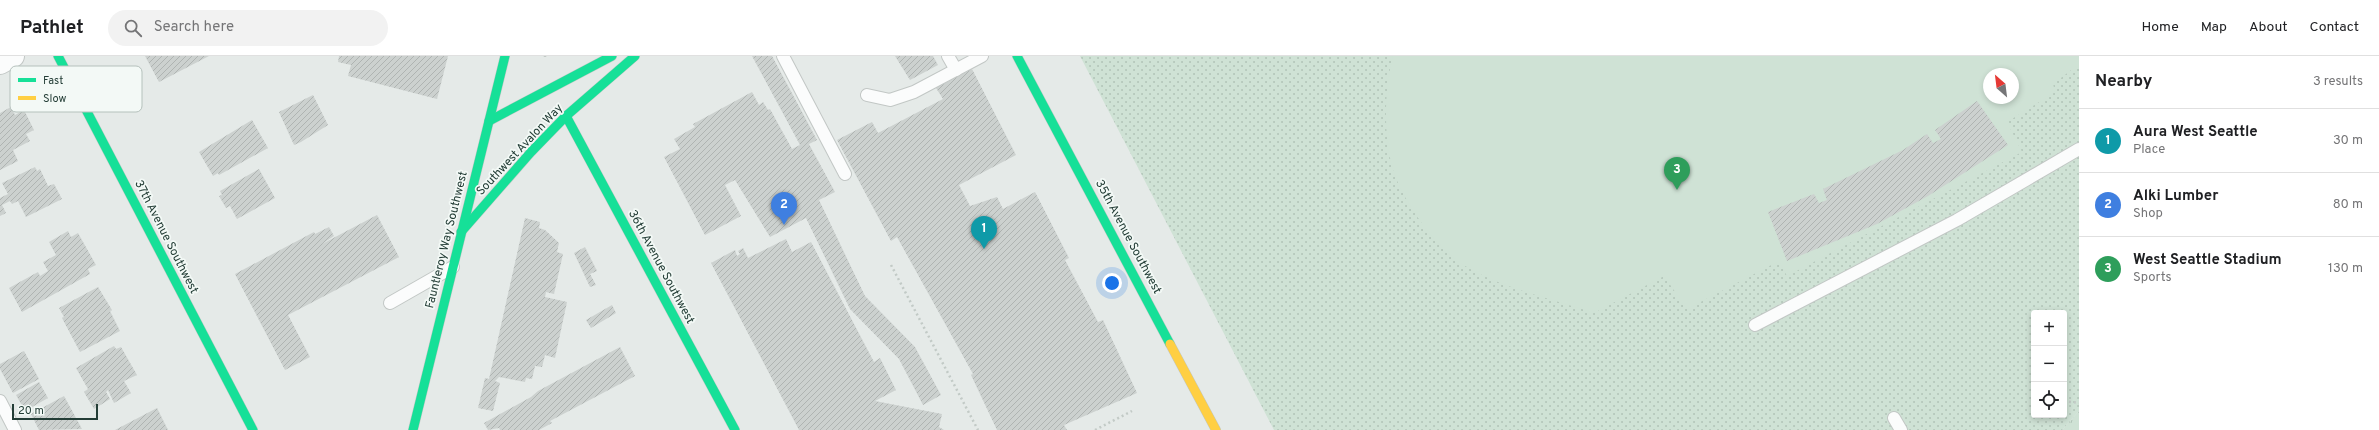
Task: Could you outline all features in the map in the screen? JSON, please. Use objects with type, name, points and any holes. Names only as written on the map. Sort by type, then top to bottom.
[{"type":"main road","name":"37th Avenue Southwest","points":[[58,56],[63,66]]},
{"type":"main road","name":"Fauntleroy Way Southwest","points":[[414,430],[505,56]]},
{"type":"main road","name":"Southwest Avalon Way","points":[[490,121],[612,56]]},
{"type":"main road","name":"Southwest Avalon Way","points":[[461,232],[526,157],[566,116],[635,56]]},
{"type":"main road","name":"35th Avenue Southwest","points":[[1017,56],[1216,430]]},
{"type":"main road","points":[[566,116],[568,79]]},
{"type":"main road","name":"37th Avenue Southwest","points":[[87,112],[253,430]]},
{"type":"main road","name":"36th Avenue Southwest","points":[[566,116],[735,430]]},
{"type":"street","points":[[0,63],[13,56]]},
{"type":"lane","points":[[783,56],[845,174]]},
{"type":"lane","points":[[948,56],[956,70]]},
{"type":"lane","points":[[867,95],[890,100],[914,92],[982,56]]},
{"type":"lane","points":[[1755,325],[1957,220],[2079,149]]},
{"type":"lane","points":[[390,302],[453,267]]},
{"type":"lane","points":[[0,401],[15,430]]},
{"type":"lane","points":[[1894,418],[1901,430]]},
{"type":"path","points":[[891,265],[978,430]]},
{"type":"path","points":[[2067,401],[2079,403]]},
{"type":"path","points":[[1095,430],[1132,411]]},
{"type":"green space","points":[[1080,56],[2079,56],[2079,411],[2062,430],[1274,430]]},
{"type":"green space","points":[[1393,56],[2079,56],[2079,64],[2053,84],[2055,92],[2007,122],[2022,152],[1787,276],[1779,261],[1687,309],[1664,276],[1594,313],[1523,291],[1488,278],[1458,261],[1438,243],[1412,209],[1394,173],[1390,160],[1386,130],[1386,99]]},
{"type":"green space","points":[[2079,411],[2079,430],[2062,430]]},
{"type":"building","points":[[145,56],[209,56],[159,82]]},
{"type":"building","points":[[339,56],[448,56],[437,99],[348,76],[351,65],[338,62]]},
{"type":"building","points":[[752,56],[772,56],[817,140],[809,144],[835,192],[819,200],[865,296],[915,347],[941,395],[923,405],[899,359],[850,309],[806,218],[770,237],[735,180],[725,185],[741,216],[705,235],[664,157],[680,149],[674,139],[695,127],[693,124],[752,92],[759,105],[763,102],[768,110],[770,109],[792,149],[800,145]]},
{"type":"building","points":[[895,56],[933,56],[938,65],[910,80]]},
{"type":"building","points":[[972,69],[1016,155],[959,185],[970,206],[997,197],[1003,209],[1035,192],[1069,258],[1065,260],[1098,322],[1103,320],[1137,393],[1064,425],[1067,430],[997,430],[971,375],[973,374],[897,237],[891,241],[837,140],[872,122],[878,133],[943,99],[936,88]]},
{"type":"building","points":[[313,95],[328,125],[294,145],[279,112]]},
{"type":"building","points":[[1977,101],[2008,145],[1928,196],[1877,224],[1787,261],[1768,212],[1814,194],[1819,203],[1827,200],[1823,189],[1903,150],[1927,134],[1933,143],[1941,139],[1935,130]]},
{"type":"building","points":[[10,108],[10,112],[14,112],[15,115],[20,112],[25,112],[34,130],[26,134],[30,141],[13,150],[18,161],[0,170],[0,113]]},
{"type":"building","points":[[252,120],[268,148],[219,175],[218,173],[213,176],[199,152]]},
{"type":"building","points":[[35,167],[37,171],[40,169],[48,186],[54,184],[62,199],[26,217],[18,201],[12,204],[10,201],[2,205],[6,213],[0,216],[0,198],[8,194],[2,183]]},
{"type":"building","points":[[259,169],[275,198],[237,219],[230,206],[226,208],[219,196],[222,195],[220,191]]},
{"type":"building","points":[[377,215],[399,257],[288,315],[310,357],[285,370],[235,274],[314,232],[315,234],[329,227],[334,236],[322,244]]},
{"type":"building","points":[[525,218],[540,222],[539,228],[545,230],[559,243],[557,252],[563,254],[554,294],[546,292],[545,297],[567,302],[555,358],[545,355],[542,367],[535,366],[532,379],[526,378],[525,382],[499,377],[495,381],[500,383],[493,411],[478,408],[485,378],[489,379]]},
{"type":"building","points":[[68,231],[71,237],[78,233],[96,265],[88,269],[90,274],[22,312],[9,288],[38,272],[40,276],[48,271],[43,262],[56,255],[49,242]]},
{"type":"building","points":[[786,239],[792,252],[811,242],[874,362],[880,358],[896,390],[875,401],[942,414],[939,427],[944,430],[799,430],[711,263],[735,250],[737,256],[740,254],[738,251],[743,248],[748,258]]},
{"type":"building","points":[[585,247],[597,271],[590,274],[596,285],[590,287],[574,253]]},
{"type":"building","points":[[98,287],[112,310],[110,311],[120,331],[80,352],[62,318],[64,317],[59,308]]},
{"type":"building","points":[[612,305],[616,313],[591,328],[586,320]]},
{"type":"building","points":[[114,346],[116,349],[121,347],[137,375],[124,381],[131,393],[114,403],[108,390],[106,392],[110,399],[94,409],[84,392],[88,389],[76,368]]},
{"type":"building","points":[[620,347],[635,376],[550,421],[552,423],[539,430],[500,430],[499,428],[488,430],[484,423],[531,397],[538,391]]},
{"type":"building","points":[[24,351],[39,379],[13,393],[0,369],[0,364]]},
{"type":"building","points":[[39,382],[48,398],[25,411],[16,395]]},
{"type":"building","points":[[64,396],[82,429],[39,430],[31,414]]},
{"type":"building","points":[[157,408],[168,430],[115,430]]},
{"type":"traffic: fast","points":[[58,56],[63,66]]},
{"type":"traffic: fast","points":[[413,430],[505,56]]},
{"type":"traffic: fast","points":[[489,121],[612,56]]},
{"type":"traffic: fast","points":[[461,232],[531,152],[566,116],[635,56]]},
{"type":"traffic: fast","points":[[1017,56],[1170,344]]},
{"type":"traffic: fast","points":[[87,112],[253,430]]},
{"type":"traffic: fast","points":[[566,116],[735,430]]},
{"type":"traffic: slow","points":[[1170,344],[1216,430]]},
{"type":"place","name":"West Seattle Stadium","points":[[1677,190]]},
{"type":"place","name":"Alki Lumber","points":[[784,225]]},
{"type":"place","name":"Aura West Seattle","points":[[984,249]]}]
